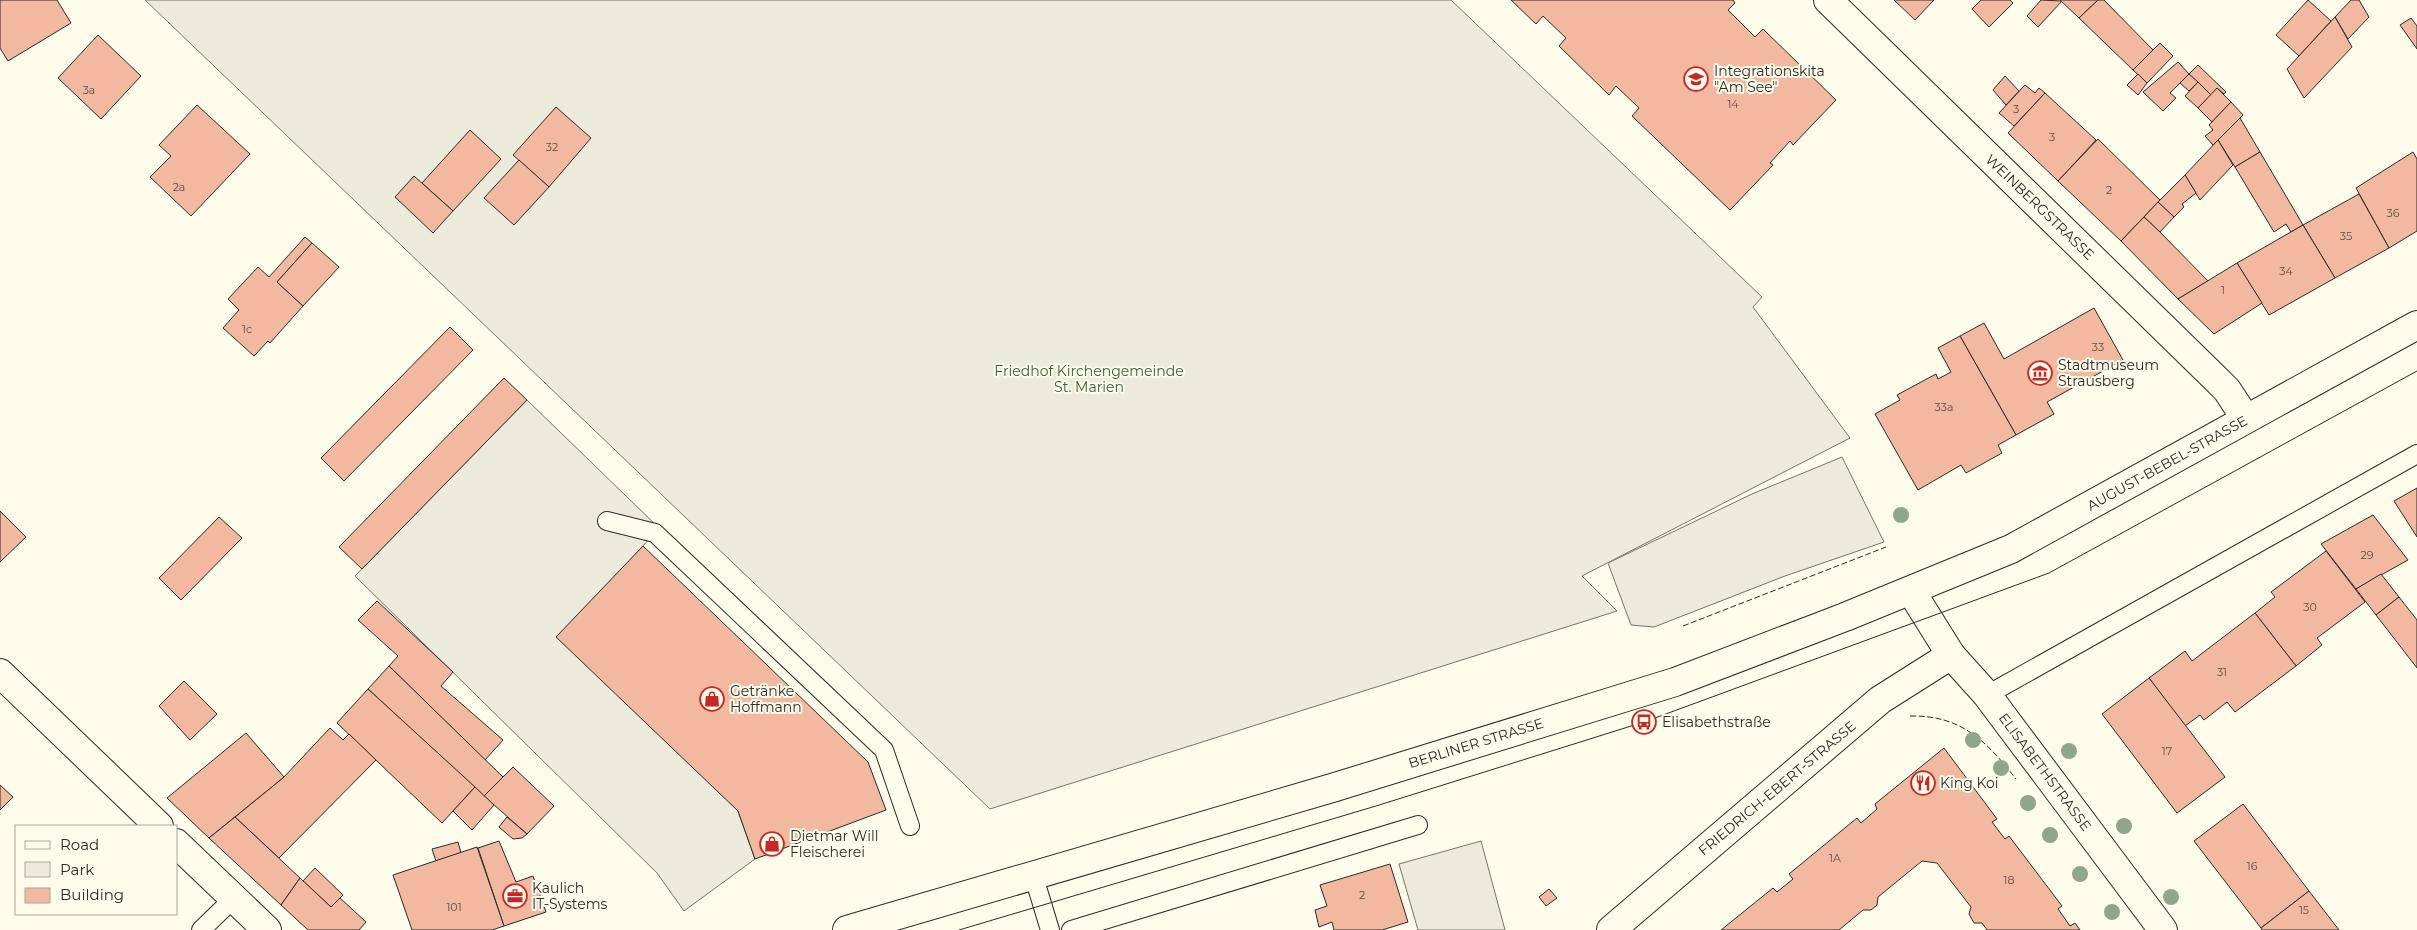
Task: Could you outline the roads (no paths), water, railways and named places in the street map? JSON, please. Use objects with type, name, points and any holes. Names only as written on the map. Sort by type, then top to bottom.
[{"type":"street","name":"WEINBERGSTRASSE","points":[[1828,0],[2221,384],[2246,419]]},
{"type":"street","name":"AUGUST-BEBEL-STRASSE","points":[[1911,591],[2011,549],[2417,325]]},
{"type":"street","name":"ELISABETHSTRASSE","points":[[1911,591],[1951,655],[1987,695],[2163,930]]},
{"type":"street","name":"BERLINER STRASSE","points":[[848,930],[1032,874],[1332,788],[1675,682],[1911,591]]},
{"type":"street","name":"FRIEDRICH-EBERT-STRASSE","points":[[1611,930],[1880,700],[1951,655]]},
{"type":"street","points":[[0,673],[158,825]]},
{"type":"street","points":[[178,845],[267,930]]},
{"type":"lane","points":[[1987,695],[2417,454]]},
{"type":"lane","points":[[607,521],[655,533],[884,750],[910,826]]},
{"type":"lane","points":[[1071,930],[1418,825]]},
{"type":"lane","points":[[1032,874],[1050,930]]},
{"type":"lane","points":[[201,930],[233,899]]},
{"type":"tram line","points":[[959,930],[1376,806],[1644,722],[2049,573],[2417,371]]},
{"type":"place","name":"Integrationskita \"Am See\"","points":[[1696,79]]},
{"type":"place","name":"Stadtmuseum Strausberg","points":[[2040,373]]},
{"type":"place","name":"Getränke Hoffmann","points":[[712,699]]},
{"type":"place","name":"Elisabethstraße","points":[[1644,722]]},
{"type":"place","name":"King Koi","points":[[1923,783]]},
{"type":"place","name":"Dietmar Will Fleischerei","points":[[772,844]]},
{"type":"place","name":"Kaulich IT-Systems","points":[[515,896]]},
{"type":"park label","name":"Friedhof Kirchengemeinde St. Marien","points":[[1089,380]]}]
